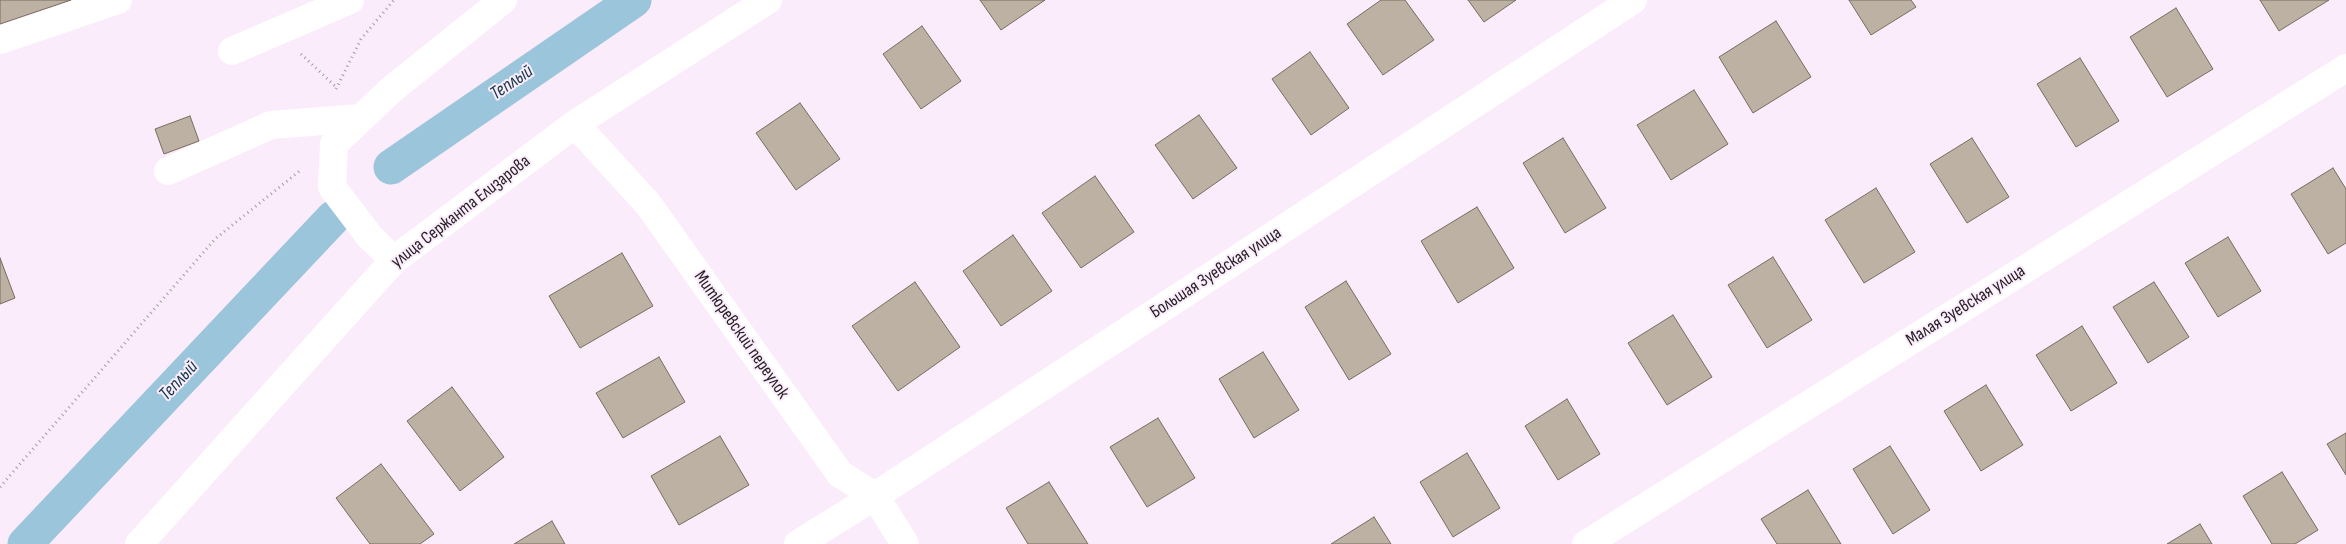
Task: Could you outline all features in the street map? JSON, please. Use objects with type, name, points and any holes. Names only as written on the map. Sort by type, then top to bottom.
[{"type":"street","points":[[0,40],[118,0]]},
{"type":"street","points":[[232,51],[350,0]]},
{"type":"street","points":[[168,171],[271,125],[333,132],[360,118],[503,0]]},
{"type":"street","name":"улица Сержанта Елизарова","points":[[139,544],[394,260],[575,124],[768,0]]},
{"type":"street","name":"Большая Зуевская улица","points":[[798,544],[875,496],[1633,0]]},
{"type":"street","name":"Малая Зуевская улица","points":[[1586,544],[2346,68]]},
{"type":"street","name":"Митюревский переулок","points":[[575,124],[648,204],[840,474],[875,496],[905,544]]},
{"type":"street","points":[[333,132],[332,187],[370,237],[394,260]]},
{"type":"path","points":[[0,487],[215,239],[333,132],[336,87],[361,39],[394,0]]},
{"type":"path","points":[[277,32],[336,87]]},
{"type":"building","points":[[0,0],[71,0],[0,24]]},
{"type":"building","points":[[980,0],[1045,0],[1001,30]]},
{"type":"building","points":[[1381,0],[1405,0],[1434,40],[1383,75],[1347,24]]},
{"type":"building","points":[[1468,0],[1516,0],[1484,22]]},
{"type":"building","points":[[1849,0],[1911,0],[1916,7],[1871,35]]},
{"type":"building","points":[[2260,0],[2329,0],[2279,31]]},
{"type":"building","points":[[2176,8],[2213,69],[2167,97],[2130,37]]},
{"type":"building","points":[[1776,21],[1811,77],[1753,113],[1719,57]]},
{"type":"building","points":[[922,26],[961,81],[921,109],[883,54]]},
{"type":"building","points":[[1310,52],[1349,108],[1311,135],[1272,79]]},
{"type":"building","points":[[2080,58],[2119,121],[2076,147],[2037,84]]},
{"type":"building","points":[[1694,90],[1728,144],[1671,180],[1637,125]]},
{"type":"building","points":[[800,103],[840,159],[796,190],[756,133]]},
{"type":"building","points":[[1199,115],[1237,168],[1193,199],[1155,145]]},
{"type":"building","points":[[190,116],[199,141],[164,154],[155,129]]},
{"type":"building","points":[[1563,138],[1606,208],[1565,233],[1523,163]]},
{"type":"building","points":[[1972,138],[2009,197],[1967,223],[1930,164]]},
{"type":"building","points":[[2333,168],[2346,189],[2346,243],[2328,254],[2291,194]]},
{"type":"building","points":[[1095,176],[1134,232],[1081,268],[1042,213]]},
{"type":"building","points":[[1876,188],[1915,252],[1864,283],[1825,220]]},
{"type":"building","points":[[1477,207],[1514,268],[1458,303],[1421,241]]},
{"type":"building","points":[[1013,235],[1052,291],[1001,326],[963,271]]},
{"type":"building","points":[[2228,237],[2261,291],[2218,317],[2185,263]]},
{"type":"building","points":[[622,253],[653,306],[580,348],[549,296]]},
{"type":"building","points":[[1773,257],[1812,320],[1767,348],[1728,285]]},
{"type":"building","points":[[0,258],[15,298],[0,304]]},
{"type":"building","points":[[1346,281],[1391,354],[1349,380],[1305,307]]},
{"type":"building","points":[[915,282],[960,347],[898,391],[852,326]]},
{"type":"building","points":[[2154,282],[2189,337],[2148,363],[2113,307]]},
{"type":"building","points":[[1673,315],[1712,377],[1667,405],[1628,343]]},
{"type":"building","points":[[2082,326],[2117,383],[2071,411],[2036,355]]},
{"type":"building","points":[[1263,352],[1299,410],[1254,438],[1219,379]]},
{"type":"building","points":[[659,357],[685,402],[623,438],[596,393]]},
{"type":"building","points":[[1986,385],[2023,445],[1981,471],[1944,411]]},
{"type":"building","points":[[452,387],[504,457],[460,491],[407,421]]},
{"type":"building","points":[[1567,399],[1600,454],[1558,480],[1525,426]]},
{"type":"building","points":[[1158,418],[1195,478],[1147,507],[1110,447]]},
{"type":"building","points":[[2346,433],[2346,475],[2327,444]]},
{"type":"building","points":[[720,436],[749,485],[679,525],[651,476]]},
{"type":"building","points":[[1890,446],[1930,510],[1893,534],[1853,469]]},
{"type":"building","points":[[1467,453],[1500,508],[1453,537],[1420,482]]},
{"type":"building","points":[[381,464],[434,534],[420,544],[370,544],[336,498]]},
{"type":"building","points":[[2282,472],[2318,530],[2295,544],[2272,544],[2243,496]]},
{"type":"building","points":[[1049,482],[1088,544],[1028,544],[1006,508]]},
{"type":"building","points":[[1808,490],[1841,544],[1777,544],[1761,519]]},
{"type":"building","points":[[1374,517],[1391,544],[1331,544]]},
{"type":"building","points":[[552,521],[565,544],[514,544]]},
{"type":"building","points":[[2200,524],[2212,544],[2167,544]]},
{"type":"waterway","name":"Теплый","points":[[391,167],[634,0]]},
{"type":"waterway","name":"Теплый","points":[[25,544],[333,218]]}]
